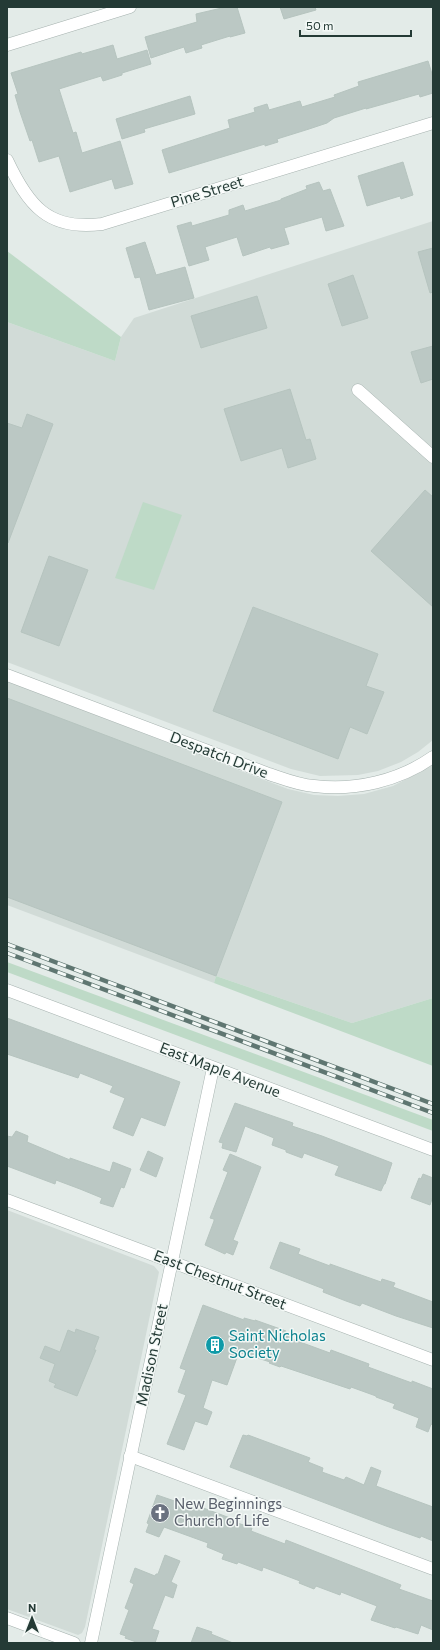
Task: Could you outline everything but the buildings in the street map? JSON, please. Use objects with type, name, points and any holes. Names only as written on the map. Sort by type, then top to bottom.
[{"type":"street","points":[[7,45],[130,7]]},
{"type":"street","name":"Pine Street","points":[[7,160],[19,185],[31,201],[44,214],[68,224],[90,226],[102,224],[433,123]]},
{"type":"street","points":[[358,390],[433,457]]},
{"type":"street","name":"Despatch Drive","points":[[7,675],[269,774],[290,781],[313,786],[360,786],[384,781],[410,771],[433,757]]},
{"type":"street","name":"East Maple Avenue","points":[[7,990],[433,1150]]},
{"type":"street","name":"Madison Street","points":[[91,1643],[213,1068]]},
{"type":"street","name":"East Chestnut Street","points":[[7,1200],[433,1360]]},
{"type":"street","points":[[130,1456],[433,1569]]},
{"type":"street","points":[[7,1618],[74,1643]]},
{"type":"shaded area","points":[[433,221],[433,740],[418,752],[401,762],[378,771],[358,775],[320,776],[291,769],[7,662],[7,322],[115,361],[121,337],[134,318]]},
{"type":"shaded area","points":[[7,681],[288,789],[314,795],[338,796],[364,794],[393,786],[433,765],[433,998],[352,1023],[216,976],[214,983],[7,905]]},
{"type":"shaded area","points":[[7,1210],[154,1266],[159,1272],[85,1627],[82,1633],[78,1635],[7,1609]]},
{"type":"green space","points":[[7,251],[121,337],[115,361],[7,322]]},
{"type":"green space","points":[[143,502],[182,515],[154,590],[115,578]]},
{"type":"green space","points":[[7,962],[433,1120],[433,1131],[7,972]]},
{"type":"green space","points":[[216,976],[352,1023],[433,998],[433,1066],[214,983]]},
{"type":"railway","points":[[7,944],[433,1104]]},
{"type":"railway","points":[[7,953],[433,1113]]},
{"type":"place","name":"Saint Nicholas Society","points":[[215,1345]]},
{"type":"place","name":"New Beginnings Church of Life","points":[[160,1513]]}]
